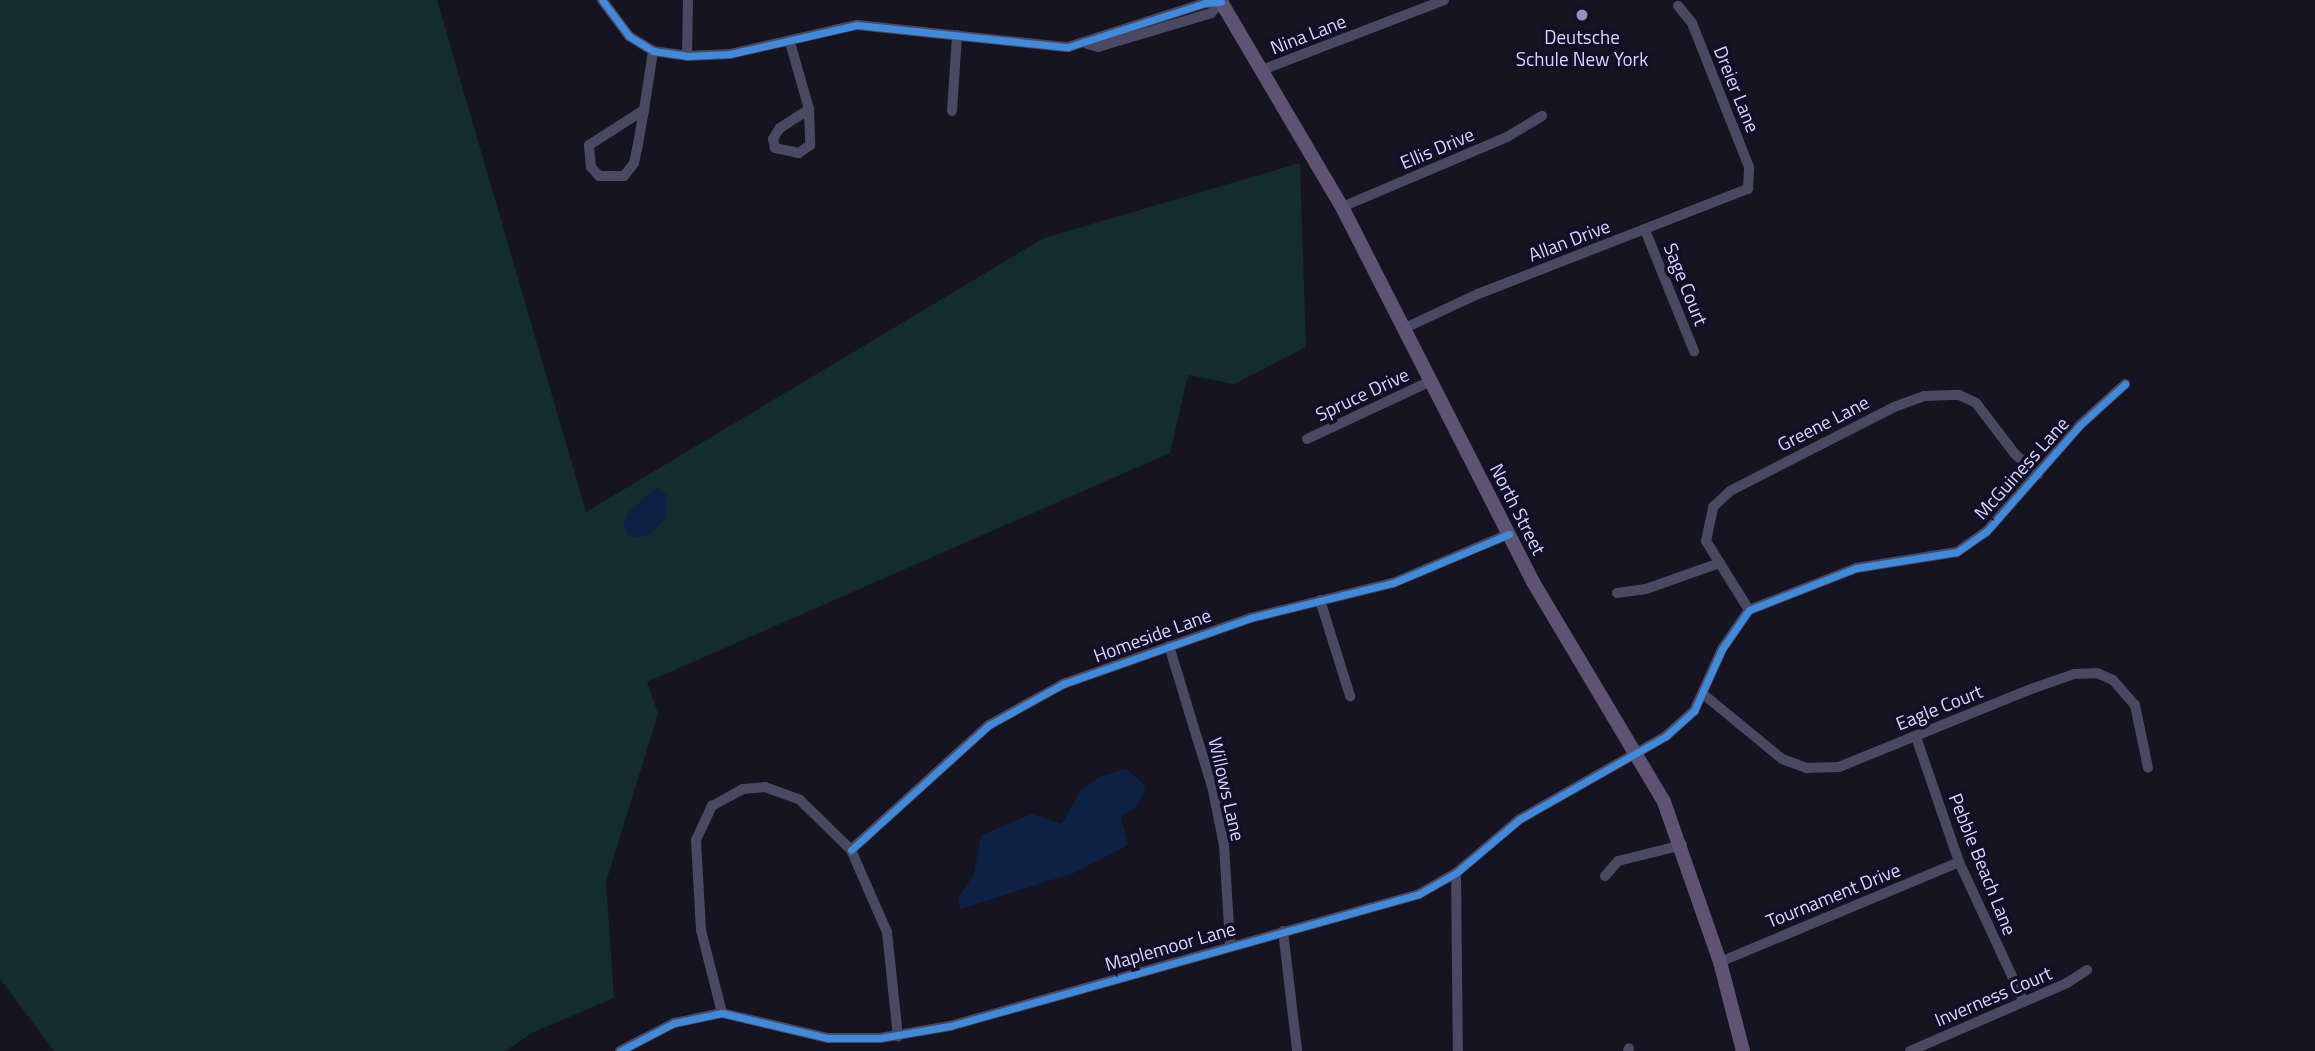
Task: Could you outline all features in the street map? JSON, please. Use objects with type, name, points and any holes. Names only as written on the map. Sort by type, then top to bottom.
[{"type":"main road","name":"North Street","points":[[1220,1],[1342,207],[1509,534],[1638,753],[1682,845],[1720,962],[1743,1051]]},
{"type":"street","points":[[602,0],[628,36],[653,51],[687,56],[730,54],[857,25],[1068,47],[1087,44],[1098,47],[1211,13],[1220,1]]},
{"type":"street","points":[[687,56],[688,0]]},
{"type":"street","name":"Nina Lane","points":[[1262,70],[1444,0]]},
{"type":"street","name":"Dreier Lane","points":[[1678,6],[1692,23],[1749,167],[1748,189]]},
{"type":"street","points":[[952,111],[957,34]]},
{"type":"street","points":[[790,42],[809,109],[810,145],[799,153],[775,148],[773,139],[780,128],[809,109]]},
{"type":"street","points":[[644,110],[589,145],[591,167],[599,176],[624,176],[634,163],[644,110],[653,51]]},
{"type":"street","name":"Ellis Drive","points":[[1342,207],[1507,137],[1542,116]]},
{"type":"street","name":"Allan Drive","points":[[1405,328],[1478,294],[1748,189]]},
{"type":"street","name":"Sage Court","points":[[1645,230],[1694,351]]},
{"type":"street","name":"Spruce Drive","points":[[1307,439],[1431,381]]},
{"type":"street","name":"McGuiness Lane","points":[[1749,610],[1856,568],[1957,552],[1986,532],[2080,425],[2125,384]]},
{"type":"street","name":"Greene Lane","points":[[1749,610],[1717,564],[1706,541],[1713,507],[1730,491],[1924,396],[1959,395],[1976,403],[2015,454],[2038,475]]},
{"type":"street","name":"Homeside Lane","points":[[851,850],[989,725],[1063,684],[1250,618],[1393,583],[1509,534]]},
{"type":"street","points":[[1617,593],[1646,589],[1717,564]]},
{"type":"street","points":[[1320,600],[1350,696]]},
{"type":"street","points":[[1638,753],[1694,711],[1722,649],[1749,610]]},
{"type":"street","name":"Willows Lane","points":[[1169,646],[1216,801],[1224,845],[1230,944]]},
{"type":"street","name":"Eagle Court","points":[[1703,694],[1782,758],[1807,768],[1839,767],[2074,674],[2096,673],[2113,680],[2135,705],[2148,768]]},
{"type":"street","name":"Pebble Beach Lane","points":[[1916,737],[1959,862],[2024,1002]]},
{"type":"street","name":"Maplemoor Lane","points":[[621,1051],[674,1023],[722,1013],[828,1038],[898,1036],[950,1026],[1230,944],[1398,902],[1456,873],[1520,819],[1638,753]]},
{"type":"street","points":[[722,1013],[701,930],[696,883],[696,840],[704,816],[726,796],[743,789],[778,789],[800,800],[851,850],[887,932],[898,1036]]},
{"type":"street","points":[[1605,876],[1618,861],[1682,845]]},
{"type":"street","name":"Tournament Drive","points":[[1720,962],[1959,862]]},
{"type":"street","points":[[1456,873],[1458,1051]]},
{"type":"street","points":[[1283,931],[1297,1051]]},
{"type":"street","name":"Inverness Court","points":[[1910,1051],[2024,1002],[2087,970]]},
{"type":"street","points":[[825,1051],[828,1038]]},
{"type":"green space","points":[[0,0],[437,0],[586,512],[1044,238],[1300,163],[1306,347],[1234,384],[1188,375],[1170,453],[647,682],[658,714],[606,882],[614,998],[534,1032],[505,1051],[54,1051],[0,979]]},
{"type":"water","points":[[656,488],[667,495],[667,517],[647,536],[630,537],[623,525],[629,511]]},
{"type":"water","points":[[1126,769],[1146,786],[1137,807],[1121,817],[1128,845],[1074,873],[960,909],[958,898],[974,874],[981,835],[1032,814],[1062,824],[1080,791],[1101,776]]},
{"type":"cycle path","points":[[602,0],[629,36],[653,51],[687,56],[730,54],[857,25],[1068,47],[1205,3],[1221,2]]},
{"type":"cycle path","points":[[620,1051],[674,1023],[722,1013],[828,1038],[880,1038],[950,1026],[1419,894],[1456,873],[1520,819],[1666,736],[1694,711],[1722,649],[1749,610],[1856,568],[1957,552],[1986,532],[2080,425],[2125,384]]},
{"type":"cycle path","points":[[851,850],[989,725],[1063,684],[1250,618],[1393,583],[1509,534]]},
{"type":"place","name":"Deutsche Schule New York","points":[[1582,15]]}]
